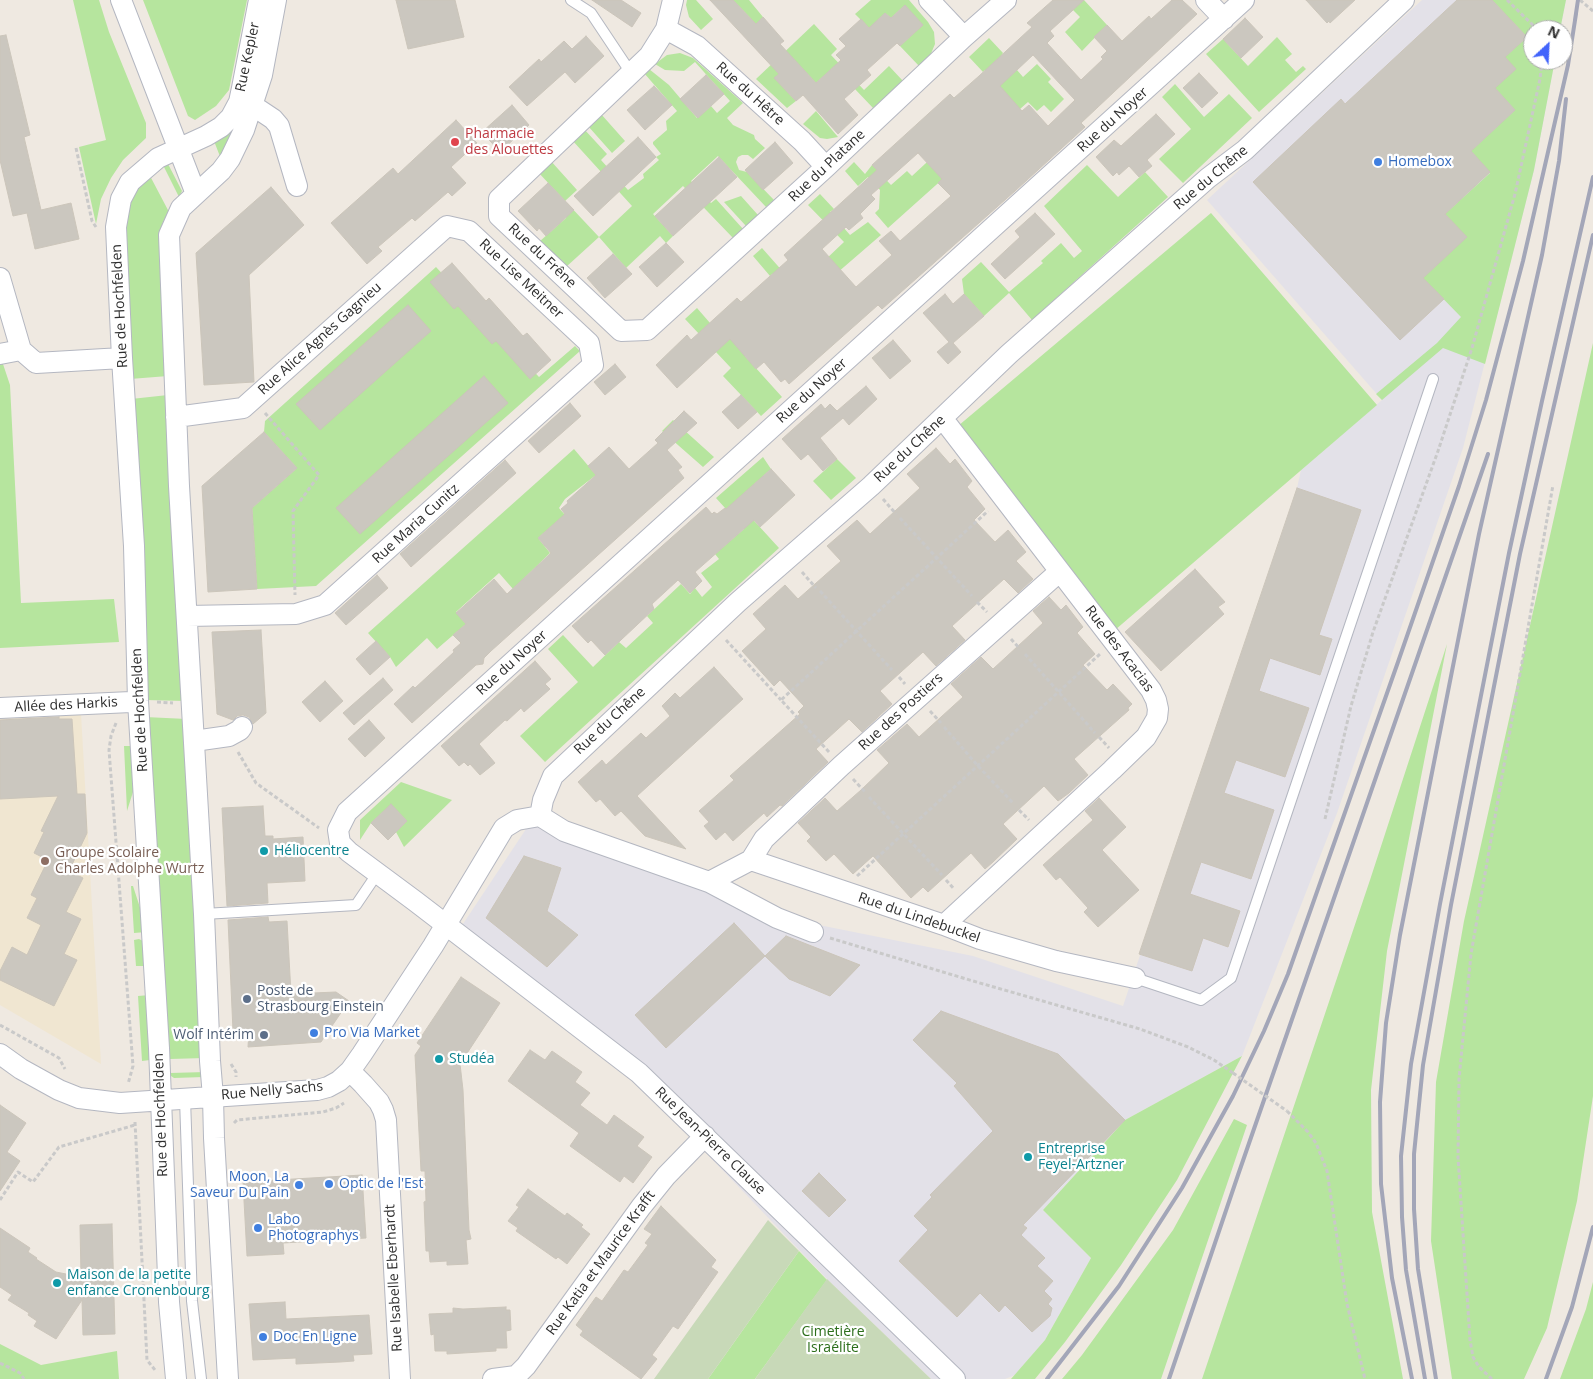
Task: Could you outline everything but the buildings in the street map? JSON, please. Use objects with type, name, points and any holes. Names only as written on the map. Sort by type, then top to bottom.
[{"type":"street","points":[[121,0],[196,194]]},
{"type":"street","name":"Rue Kepler","points":[[245,104],[259,0]]},
{"type":"street","name":"Rue Kepler","points":[[245,104],[262,75],[276,0]]},
{"type":"street","name":"Rue du Frêne","points":[[647,330],[621,331],[499,216],[499,199],[649,56],[666,29],[673,0]]},
{"type":"street","points":[[929,0],[964,37]]},
{"type":"street","name":"Rue du Platane","points":[[647,330],[1006,0]]},
{"type":"street","points":[[1206,0],[1224,19]]},
{"type":"street","name":"Rue du Noyer","points":[[340,843],[338,830],[347,812],[1244,0]]},
{"type":"street","name":"Rue du Chêne","points":[[540,816],[543,800],[553,776],[713,625],[871,486],[1009,354],[1208,178],[1245,150],[1404,0]]},
{"type":"street","name":"Rue du Hêtre","points":[[666,29],[697,46],[802,141],[826,167]]},
{"type":"street","points":[[228,1379],[210,1061],[204,914],[179,486],[169,235],[181,208],[216,177],[230,158],[244,130],[245,104]]},
{"type":"street","name":"Rue de Hochfelden","points":[[167,1376],[169,1302],[155,987],[135,702],[134,546],[116,227],[121,199],[130,182],[158,158],[206,136],[220,127],[245,104]]},
{"type":"street","name":"Rue Kepler","points":[[245,104],[273,119],[279,126],[297,186]]},
{"type":"street","name":"Rue Alice Agnès Gagnieu","points":[[176,417],[243,408],[447,226]]},
{"type":"street","name":"Rue Lise Meitner","points":[[447,226],[469,231],[589,343]]},
{"type":"street","points":[[0,278],[21,350],[36,363],[122,358]]},
{"type":"street","name":"Rue Maria Cunitz","points":[[187,616],[296,614],[325,605],[593,365],[589,343]]},
{"type":"street","points":[[0,354],[21,350]]},
{"type":"street","name":"Rue des Acacias","points":[[943,419],[1151,690],[1158,709],[1157,718],[1146,737],[1122,762],[944,925]]},
{"type":"street","name":"Rue des Postiers","points":[[751,860],[764,839],[841,766],[1060,572]]},
{"type":"street","name":"Allée des Harkis","points":[[0,708],[135,702]]},
{"type":"street","points":[[194,741],[236,732]]},
{"type":"street","points":[[449,920],[504,828],[517,820],[540,816],[564,831],[710,882],[777,918],[813,932]]},
{"type":"street","name":"Rue Jean-Pierre Clause","points":[[340,843],[377,874],[449,920],[639,1073],[956,1379]]},
{"type":"street","points":[[710,882],[751,860]]},
{"type":"street","name":"Rue du Lindebuckel","points":[[751,860],[980,939],[1031,954],[1135,978]]},
{"type":"street","name":"Rue Nelly Sachs","points":[[0,1054],[59,1090],[80,1098],[120,1103],[317,1090],[334,1084],[350,1071],[449,920]]},
{"type":"street","name":"Rue Isabelle Eberhardt","points":[[350,1071],[379,1102],[386,1120],[400,1379]]},
{"type":"street","name":"Rue Katia et Maurice Krafft","points":[[493,1379],[516,1376],[526,1366],[645,1201],[666,1176],[705,1136]]},
{"type":"lane","points":[[571,0],[590,13],[631,73]]},
{"type":"lane","points":[[1135,978],[1200,1000],[1231,978],[1433,379]]},
{"type":"lane","points":[[204,914],[356,905],[377,874]]},
{"type":"lane","points":[[185,1099],[192,1301],[201,1379]]},
{"type":"path","points":[[1507,0],[1528,20]]},
{"type":"path","points":[[1580,0],[1593,11]]},
{"type":"path","points":[[1325,819],[1351,706],[1373,632],[1438,450],[1474,339],[1515,194],[1541,70]]},
{"type":"path","points":[[76,148],[92,221],[97,229]]},
{"type":"path","points":[[253,400],[319,475],[293,511],[296,614]]},
{"type":"path","points":[[1492,1379],[1479,1367],[1470,1340],[1458,1157],[1460,1079],[1471,954],[1553,485]]},
{"type":"path","points":[[781,700],[1003,497]]},
{"type":"path","points":[[900,518],[972,596]]},
{"type":"path","points":[[820,591],[892,670]]},
{"type":"path","points":[[713,625],[865,792]]},
{"type":"path","points":[[853,879],[1114,642]]},
{"type":"path","points":[[1024,654],[1095,733]]},
{"type":"path","points":[[135,702],[192,704]]},
{"type":"path","points":[[944,727],[1014,804]]},
{"type":"path","points":[[236,732],[256,784],[340,843]]},
{"type":"path","points":[[870,797],[942,875]]},
{"type":"path","points":[[813,932],[973,982],[1140,1030],[1188,1047],[1214,1060],[1286,1111],[1308,1132],[1316,1143],[1326,1166],[1347,1304],[1365,1379]]},
{"type":"path","points":[[0,1025],[59,1058],[66,1073]]},
{"type":"path","points":[[120,1086],[128,1085],[133,1066]]},
{"type":"path","points":[[236,1072],[243,1075]]},
{"type":"path","points":[[0,1200],[18,1172],[34,1182],[59,1147],[135,1124],[147,1360],[167,1376]]},
{"type":"path","points":[[0,1363],[20,1373],[24,1379]]},
{"type":"shaded area","points":[[1422,0],[1566,0],[1562,20],[1523,20],[1523,70],[1553,70],[1534,170],[1463,448],[1337,813],[1242,1056],[1125,1120],[1043,1210],[1091,1258],[1045,1340],[1015,1375],[1005,1379],[931,1379],[827,1279],[638,1082],[461,927],[536,814],[814,924],[973,956],[1123,1006],[1297,488],[1301,470],[1382,400],[1207,200]]},
{"type":"shaded area","name":"Groupe Scolaire Charles Adolphe Wurtz","points":[[81,714],[101,1064],[0,1005],[0,717]]},
{"type":"green space","points":[[73,0],[99,0],[109,32],[146,123],[146,138],[123,160],[111,178],[101,199],[96,224],[79,147],[106,140]]},
{"type":"green space","points":[[143,0],[247,0],[229,90],[216,106],[195,120],[188,116]]},
{"type":"green space","points":[[687,0],[696,0],[713,19],[701,30],[689,17],[686,5]]},
{"type":"green space","points":[[733,0],[749,0],[763,17],[756,24]]},
{"type":"green space","points":[[871,0],[909,0],[928,22],[934,32],[935,44],[930,56],[919,66],[900,46],[922,25],[904,6],[891,18],[885,13],[878,20],[875,34],[855,14]]},
{"type":"green space","points":[[1063,0],[1084,0],[1107,25],[1082,51],[1065,32],[1080,17]]},
{"type":"green space","points":[[1492,0],[1566,0],[1562,20],[1523,20],[1523,33]]},
{"type":"green space","points":[[814,24],[837,49],[831,55],[864,90],[889,66],[903,81],[873,108],[834,67],[816,83],[794,60],[775,78],[796,101],[787,108],[756,79]]},
{"type":"green space","points":[[1277,37],[1292,54],[1285,60],[1296,72],[1303,66],[1306,69],[1259,112],[1206,54],[1223,39],[1248,66]]},
{"type":"green space","points":[[989,38],[1003,53],[1001,56],[1023,77],[1037,64],[1051,79],[1048,82],[1064,99],[1051,112],[1044,105],[1037,111],[1028,102],[989,136],[985,70],[983,72],[969,57]]},
{"type":"green space","points":[[1523,41],[1523,70],[1553,70],[1534,170],[1485,364],[1443,348],[1382,400],[1376,394],[1437,343],[1461,317],[1423,278],[1466,237],[1445,214],[1490,173],[1471,151],[1515,110],[1495,88],[1515,69],[1505,57]]},
{"type":"green space","points":[[680,53],[693,58],[743,103],[727,118],[733,125],[754,135],[755,139],[765,148],[753,159],[748,155],[742,155],[738,157],[736,162],[739,170],[747,172],[774,200],[766,207],[718,156],[691,181],[711,203],[716,199],[743,229],[733,238],[683,186],[653,214],[673,236],[666,243],[660,236],[626,268],[599,237],[632,206],[572,140],[584,129],[607,154],[601,160],[628,190],[644,178],[643,174],[659,160],[656,157],[661,154],[653,142],[667,130],[666,121],[677,111],[644,73],[649,69],[669,85],[697,118],[711,106],[717,113],[730,101],[695,62],[684,71],[665,70],[655,64],[667,55]]},
{"type":"green space","points":[[1175,84],[1204,117],[1229,94],[1252,118],[1183,183],[1159,159],[1191,129],[1162,97]]},
{"type":"green space","points":[[816,111],[838,137],[820,138],[803,124]]},
{"type":"green space","points":[[601,114],[625,141],[612,153],[588,126]]},
{"type":"green space","points":[[234,128],[221,159],[214,141]]},
{"type":"green space","points":[[939,151],[955,168],[888,228],[875,213],[879,209],[880,190],[868,177],[858,186],[845,171],[854,162],[865,174],[872,165],[891,185],[907,171],[912,176]]},
{"type":"green space","points":[[550,160],[577,190],[565,201],[538,172]]},
{"type":"green space","points":[[168,164],[182,191],[179,197],[163,165]]},
{"type":"green space","points":[[1087,165],[1118,197],[1145,172],[1168,197],[1032,320],[1009,293],[984,316],[964,294],[962,279],[981,262],[1009,292],[1043,263],[1041,261],[1061,243],[1074,258],[1082,251],[1044,206]]},
{"type":"green space","points":[[149,174],[169,212],[163,222],[160,233],[168,376],[130,379],[121,227],[134,191]]},
{"type":"green space","points":[[820,194],[834,209],[830,212],[850,235],[868,222],[881,235],[837,273],[824,261],[844,242],[808,205]]},
{"type":"green space","points":[[741,196],[758,215],[746,226],[724,202]]},
{"type":"green space","points":[[567,203],[599,237],[566,267],[539,242],[566,218]]},
{"type":"green space","points":[[1211,213],[1377,405],[1115,630],[958,426]]},
{"type":"green space","points":[[762,248],[808,300],[772,274],[770,276],[753,256]]},
{"type":"green space","points":[[436,267],[539,377],[575,346],[580,351],[316,586],[257,589],[252,508],[297,468],[264,432],[265,421]]},
{"type":"green space","points":[[697,308],[710,323],[752,313],[745,356],[782,397],[761,416],[723,376],[731,368],[685,319]]},
{"type":"green space","points":[[1593,343],[1593,1096],[1577,1201],[1547,1328],[1524,1379],[1452,1379],[1431,1241],[1436,1082],[1464,921]]},
{"type":"green space","points":[[0,355],[10,385],[21,603],[114,599],[119,642],[0,648]]},
{"type":"green space","points":[[168,395],[186,701],[145,700],[131,399]]},
{"type":"green space","points":[[673,420],[714,457],[703,467],[662,431]]},
{"type":"green space","points":[[574,449],[596,475],[565,499],[559,508],[565,515],[538,538],[550,553],[513,589],[499,573],[456,612],[466,624],[437,649],[427,638],[396,667],[390,657],[368,633]]},
{"type":"green space","points":[[763,457],[771,469],[736,501],[779,548],[545,762],[520,736],[578,682],[548,649],[563,635],[593,667],[619,642],[626,648],[653,623],[647,616],[681,584],[690,594],[695,588],[702,597],[712,587],[701,573],[719,559],[715,554],[744,529],[716,498]]},
{"type":"green space","points":[[837,459],[856,478],[831,500],[813,481]]},
{"type":"green space","points":[[1447,644],[1387,951],[1371,1090],[1372,1212],[1403,1379],[1202,1379],[1370,880]]},
{"type":"green space","points":[[145,717],[187,719],[205,1058],[170,1059]]},
{"type":"green space","points":[[124,746],[136,746],[138,776],[127,811]]},
{"type":"green space","points":[[401,782],[452,800],[404,847],[396,832],[407,821],[391,805],[371,823],[360,840],[360,820]]},
{"type":"green space","points":[[131,886],[133,886],[146,932],[134,933]]},
{"type":"green space","points":[[139,939],[143,941],[144,966],[136,966],[134,940]]},
{"type":"green space","points":[[150,995],[150,1060],[142,1061],[138,996]]},
{"type":"green space","points":[[1242,1056],[1177,1180],[1121,1265],[1065,1342],[1035,1379],[1011,1379],[1045,1340],[1091,1258],[1043,1210],[1125,1120]]},
{"type":"green space","points":[[206,1072],[204,1077],[174,1078],[170,1073]]},
{"type":"green space","points":[[1234,1119],[1247,1125],[1161,1379],[1062,1379],[1082,1355],[1173,1230]]},
{"type":"green space","points":[[768,1220],[799,1251],[708,1379],[654,1379]]},
{"type":"green space","points":[[799,1251],[827,1280],[755,1379],[708,1379]]},
{"type":"green space","name":"Cimetière Israélite","points":[[827,1279],[931,1379],[755,1379]]},
{"type":"green space","points":[[1593,1282],[1593,1379],[1560,1379],[1586,1309]]},
{"type":"green space","points":[[0,1344],[41,1365],[117,1351],[119,1379],[0,1379]]},
{"type":"railway","points":[[1575,20],[1578,0]]},
{"type":"railway","points":[[1047,1379],[1119,1286],[1182,1188],[1233,1096],[1264,1031],[1288,974],[1459,486],[1486,400],[1523,261],[1568,65],[1576,14]]},
{"type":"railway","points":[[1412,1379],[1392,1278],[1381,1184],[1380,1102],[1386,1023],[1400,935],[1479,534],[1542,255],[1559,161],[1566,99]]},
{"type":"railway","points":[[1425,1379],[1406,1270],[1402,1217],[1401,1156],[1411,1064],[1440,904],[1509,553],[1593,177]]},
{"type":"railway","points":[[1436,1379],[1418,1269],[1414,1209],[1414,1154],[1423,1065],[1451,905],[1520,554],[1593,235]]},
{"type":"railway","points":[[1169,1379],[1488,454]]},
{"type":"railway","points":[[1546,1379],[1572,1307],[1593,1227]]},
{"type":"place","name":"Pharmacie des Alouettes","points":[[455,142]]},
{"type":"place","name":"Homebox","points":[[1378,162]]},
{"type":"place","name":"Héliocentre","points":[[264,851]]},
{"type":"place","name":"Groupe Scolaire Charles Adolphe Wurtz","points":[[45,861]]},
{"type":"place","name":"Poste de Strasbourg Einstein","points":[[247,999]]},
{"type":"place","name":"Pro Via Market","points":[[314,1033]]},
{"type":"place","name":"Wolf Intérim","points":[[264,1035]]},
{"type":"place","name":"Studéa","points":[[439,1059]]},
{"type":"place","name":"Entreprise Feyel-Artzner","points":[[1028,1157]]},
{"type":"place","name":"Optic de l'Est","points":[[329,1184]]},
{"type":"place","name":"Moon, La Saveur Du Pain","points":[[299,1185]]},
{"type":"place","name":"Labo Photographys","points":[[258,1228]]},
{"type":"place","name":"Maison de la petite enfance Cronenbourg","points":[[57,1283]]},
{"type":"place","name":"Doc En Ligne","points":[[263,1337]]}]
